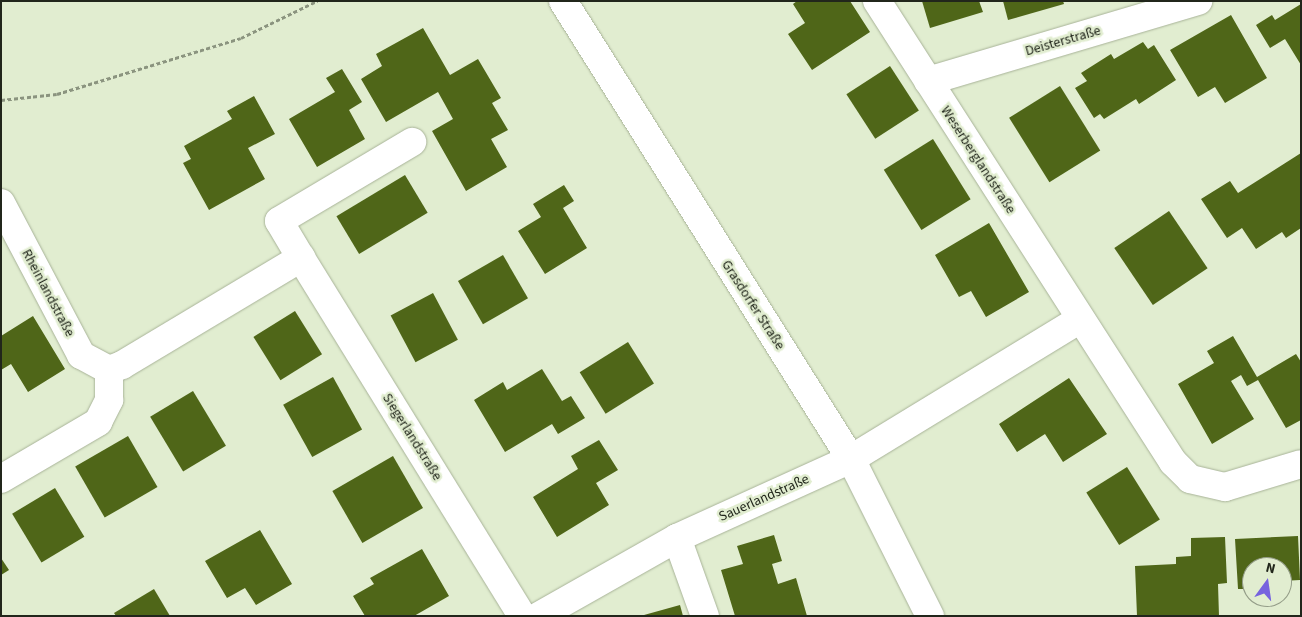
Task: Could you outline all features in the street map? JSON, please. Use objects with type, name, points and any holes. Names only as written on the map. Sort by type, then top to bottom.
[{"type":"street","name":"Grasdorfer Straße","points":[[562,1],[851,458],[930,616]]},
{"type":"street","name":"Weserberglandstraße","points":[[877,1],[1173,462],[1190,480],[1225,486],[1301,464]]},
{"type":"street","name":"Deisterstraße","points":[[928,81],[1198,1]]},
{"type":"street","name":"Siegerlandstraße","points":[[412,142],[279,221],[522,616]]},
{"type":"street","name":"Rheinlandstraße","points":[[1,203],[81,355],[90,363],[109,370]]},
{"type":"street","points":[[1,478],[98,422],[109,400],[109,370],[122,365],[301,258]]},
{"type":"street","points":[[851,458],[1080,319]]},
{"type":"street","name":"Sauerlandstraße","points":[[539,616],[677,538],[851,458]]},
{"type":"street","points":[[677,538],[705,616]]},
{"type":"path","points":[[1,100],[57,94],[241,38],[317,1]]},
{"type":"building","points":[[797,1],[850,1],[870,32],[812,70],[788,34],[805,23],[793,4]]},
{"type":"building","points":[[922,1],[979,1],[983,12],[930,28]]},
{"type":"building","points":[[1003,1],[1063,1],[1064,4],[1008,20]]},
{"type":"building","points":[[1301,4],[1301,65],[1285,39],[1270,48],[1256,25],[1272,15],[1275,20]]},
{"type":"building","points":[[1231,15],[1267,78],[1225,103],[1215,87],[1198,97],[1170,50]]},
{"type":"building","points":[[423,28],[450,75],[478,59],[501,98],[492,103],[508,130],[491,139],[507,167],[466,191],[432,131],[453,119],[438,92],[386,122],[361,79],[382,66],[376,54]]},
{"type":"building","points":[[1143,42],[1148,49],[1154,45],[1176,80],[1139,104],[1136,99],[1104,119],[1100,114],[1094,118],[1075,88],[1087,81],[1081,73],[1111,54],[1114,59]]},
{"type":"building","points":[[890,66],[919,110],[875,139],[846,94]]},
{"type":"building","points":[[342,69],[362,102],[349,110],[365,139],[317,167],[289,119],[335,92],[326,78]]},
{"type":"building","points":[[1060,86],[1100,150],[1049,182],[1009,118]]},
{"type":"building","points":[[254,96],[275,134],[248,148],[265,179],[209,210],[183,163],[191,159],[184,146],[232,119],[227,111]]},
{"type":"building","points":[[933,139],[971,199],[921,230],[884,170]]},
{"type":"building","points":[[1301,153],[1301,228],[1286,238],[1282,232],[1256,249],[1242,228],[1227,238],[1201,199],[1230,181],[1238,193]]},
{"type":"building","points":[[405,175],[428,213],[359,254],[336,216]]},
{"type":"building","points":[[564,185],[574,201],[563,208],[587,248],[545,274],[518,231],[541,217],[533,204]]},
{"type":"building","points":[[1169,211],[1208,268],[1153,305],[1114,248]]},
{"type":"building","points":[[989,223],[1029,292],[986,317],[971,291],[959,297],[935,255]]},
{"type":"building","points":[[503,255],[528,298],[483,324],[458,281]]},
{"type":"building","points":[[433,293],[458,340],[416,362],[391,316]]},
{"type":"building","points":[[295,311],[322,354],[280,380],[253,337]]},
{"type":"building","points":[[33,316],[65,369],[28,392],[11,364],[1,370],[1,336]]},
{"type":"building","points":[[1233,336],[1257,377],[1296,354],[1301,362],[1301,420],[1286,428],[1258,380],[1247,386],[1241,375],[1231,381],[1254,419],[1212,444],[1178,384],[1214,363],[1207,351]]},
{"type":"building","points":[[628,342],[654,384],[606,414],[580,372]]},
{"type":"building","points":[[542,369],[562,401],[571,396],[585,418],[558,434],[552,424],[505,452],[474,400],[503,382],[507,390]]},
{"type":"building","points":[[333,377],[362,429],[312,457],[283,405]]},
{"type":"building","points":[[1069,378],[1107,434],[1063,462],[1045,434],[1017,452],[999,424]]},
{"type":"building","points":[[193,391],[226,446],[183,472],[150,417]]},
{"type":"building","points":[[128,436],[158,487],[105,518],[75,467]]},
{"type":"building","points":[[599,440],[618,470],[596,483],[609,505],[557,537],[533,497],[578,469],[571,456]]},
{"type":"building","points":[[393,456],[423,508],[362,543],[332,491]]},
{"type":"building","points":[[1127,467],[1160,520],[1119,545],[1086,492]]},
{"type":"building","points":[[55,488],[84,537],[41,563],[12,514]]},
{"type":"building","points":[[260,530],[292,584],[256,605],[245,588],[227,598],[205,561]]},
{"type":"building","points":[[774,535],[782,561],[772,564],[778,584],[796,578],[807,616],[735,616],[721,570],[743,564],[737,546]]},
{"type":"building","points":[[1298,536],[1300,580],[1292,580],[1292,557],[1242,557],[1242,589],[1238,589],[1235,539]]},
{"type":"building","points":[[1225,537],[1227,583],[1218,584],[1219,616],[1137,616],[1135,566],[1176,564],[1176,557],[1191,556],[1191,538]]},
{"type":"building","points":[[422,549],[449,596],[414,616],[365,616],[353,596],[374,584],[370,578]]},
{"type":"building","points":[[1,558],[9,570],[1,575]]},
{"type":"building","points":[[154,589],[170,616],[116,616],[114,613]]},
{"type":"building","points":[[680,605],[683,616],[644,616],[644,615]]}]
